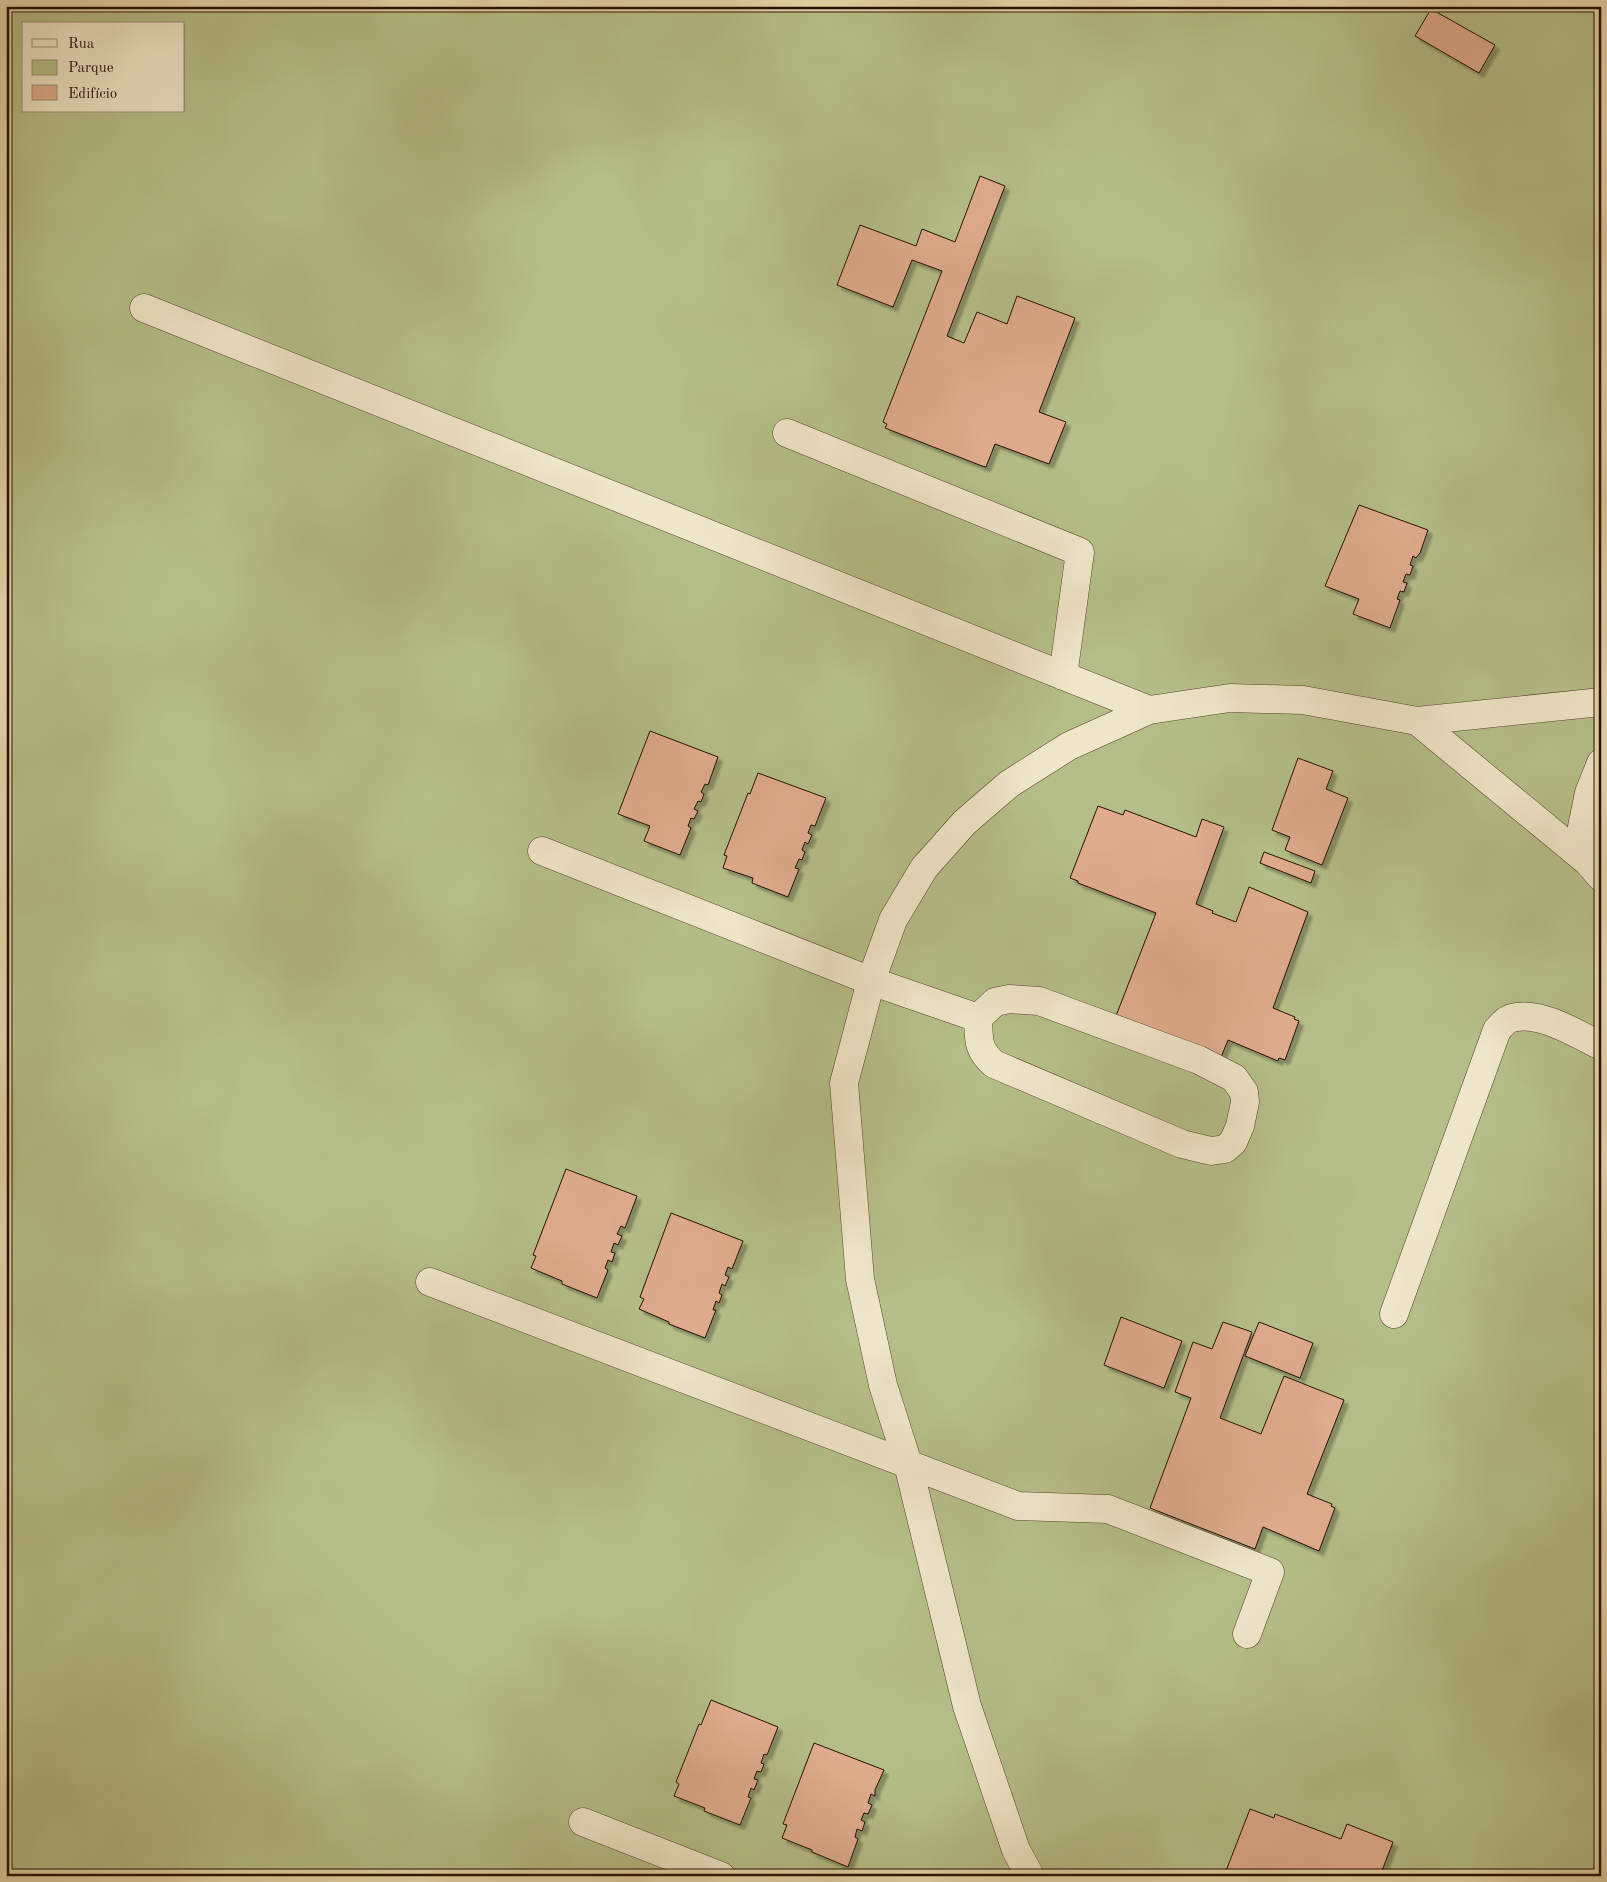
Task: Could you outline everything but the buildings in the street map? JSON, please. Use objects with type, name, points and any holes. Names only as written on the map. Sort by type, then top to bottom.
[{"type":"street","points":[[144,308],[1149,710]]},
{"type":"street","points":[[787,433],[1080,552],[1063,676]]},
{"type":"street","points":[[1030,1876],[1016,1850],[967,1706],[908,1464],[883,1385],[860,1279],[844,1083],[871,981],[893,920],[924,868],[965,822],[1008,784],[1069,746],[1149,710],[1230,698],[1303,700],[1416,721],[1601,702]]},
{"type":"street","points":[[1416,721],[1594,870]]},
{"type":"street","points":[[1594,870],[1582,827],[1589,793],[1601,762]]},
{"type":"street","points":[[542,851],[871,981],[978,1018]]},
{"type":"street","points":[[1009,999],[1039,1001],[1199,1060],[1234,1078],[1244,1092],[1243,1115],[1233,1142],[1225,1149],[1211,1151],[1182,1144],[994,1064],[983,1054],[979,1039],[978,1018],[995,1002],[1009,999]]},
{"type":"street","points":[[1394,1314],[1497,1030],[1510,1018],[1522,1016],[1559,1025],[1601,1046]]},
{"type":"street","points":[[430,1282],[1018,1506],[1108,1509],[1270,1572],[1247,1634]]},
{"type":"street","points":[[582,1822],[720,1876]]},
{"type":"green space","points":[[6,6],[1601,6],[1601,1876],[6,1876]]}]
